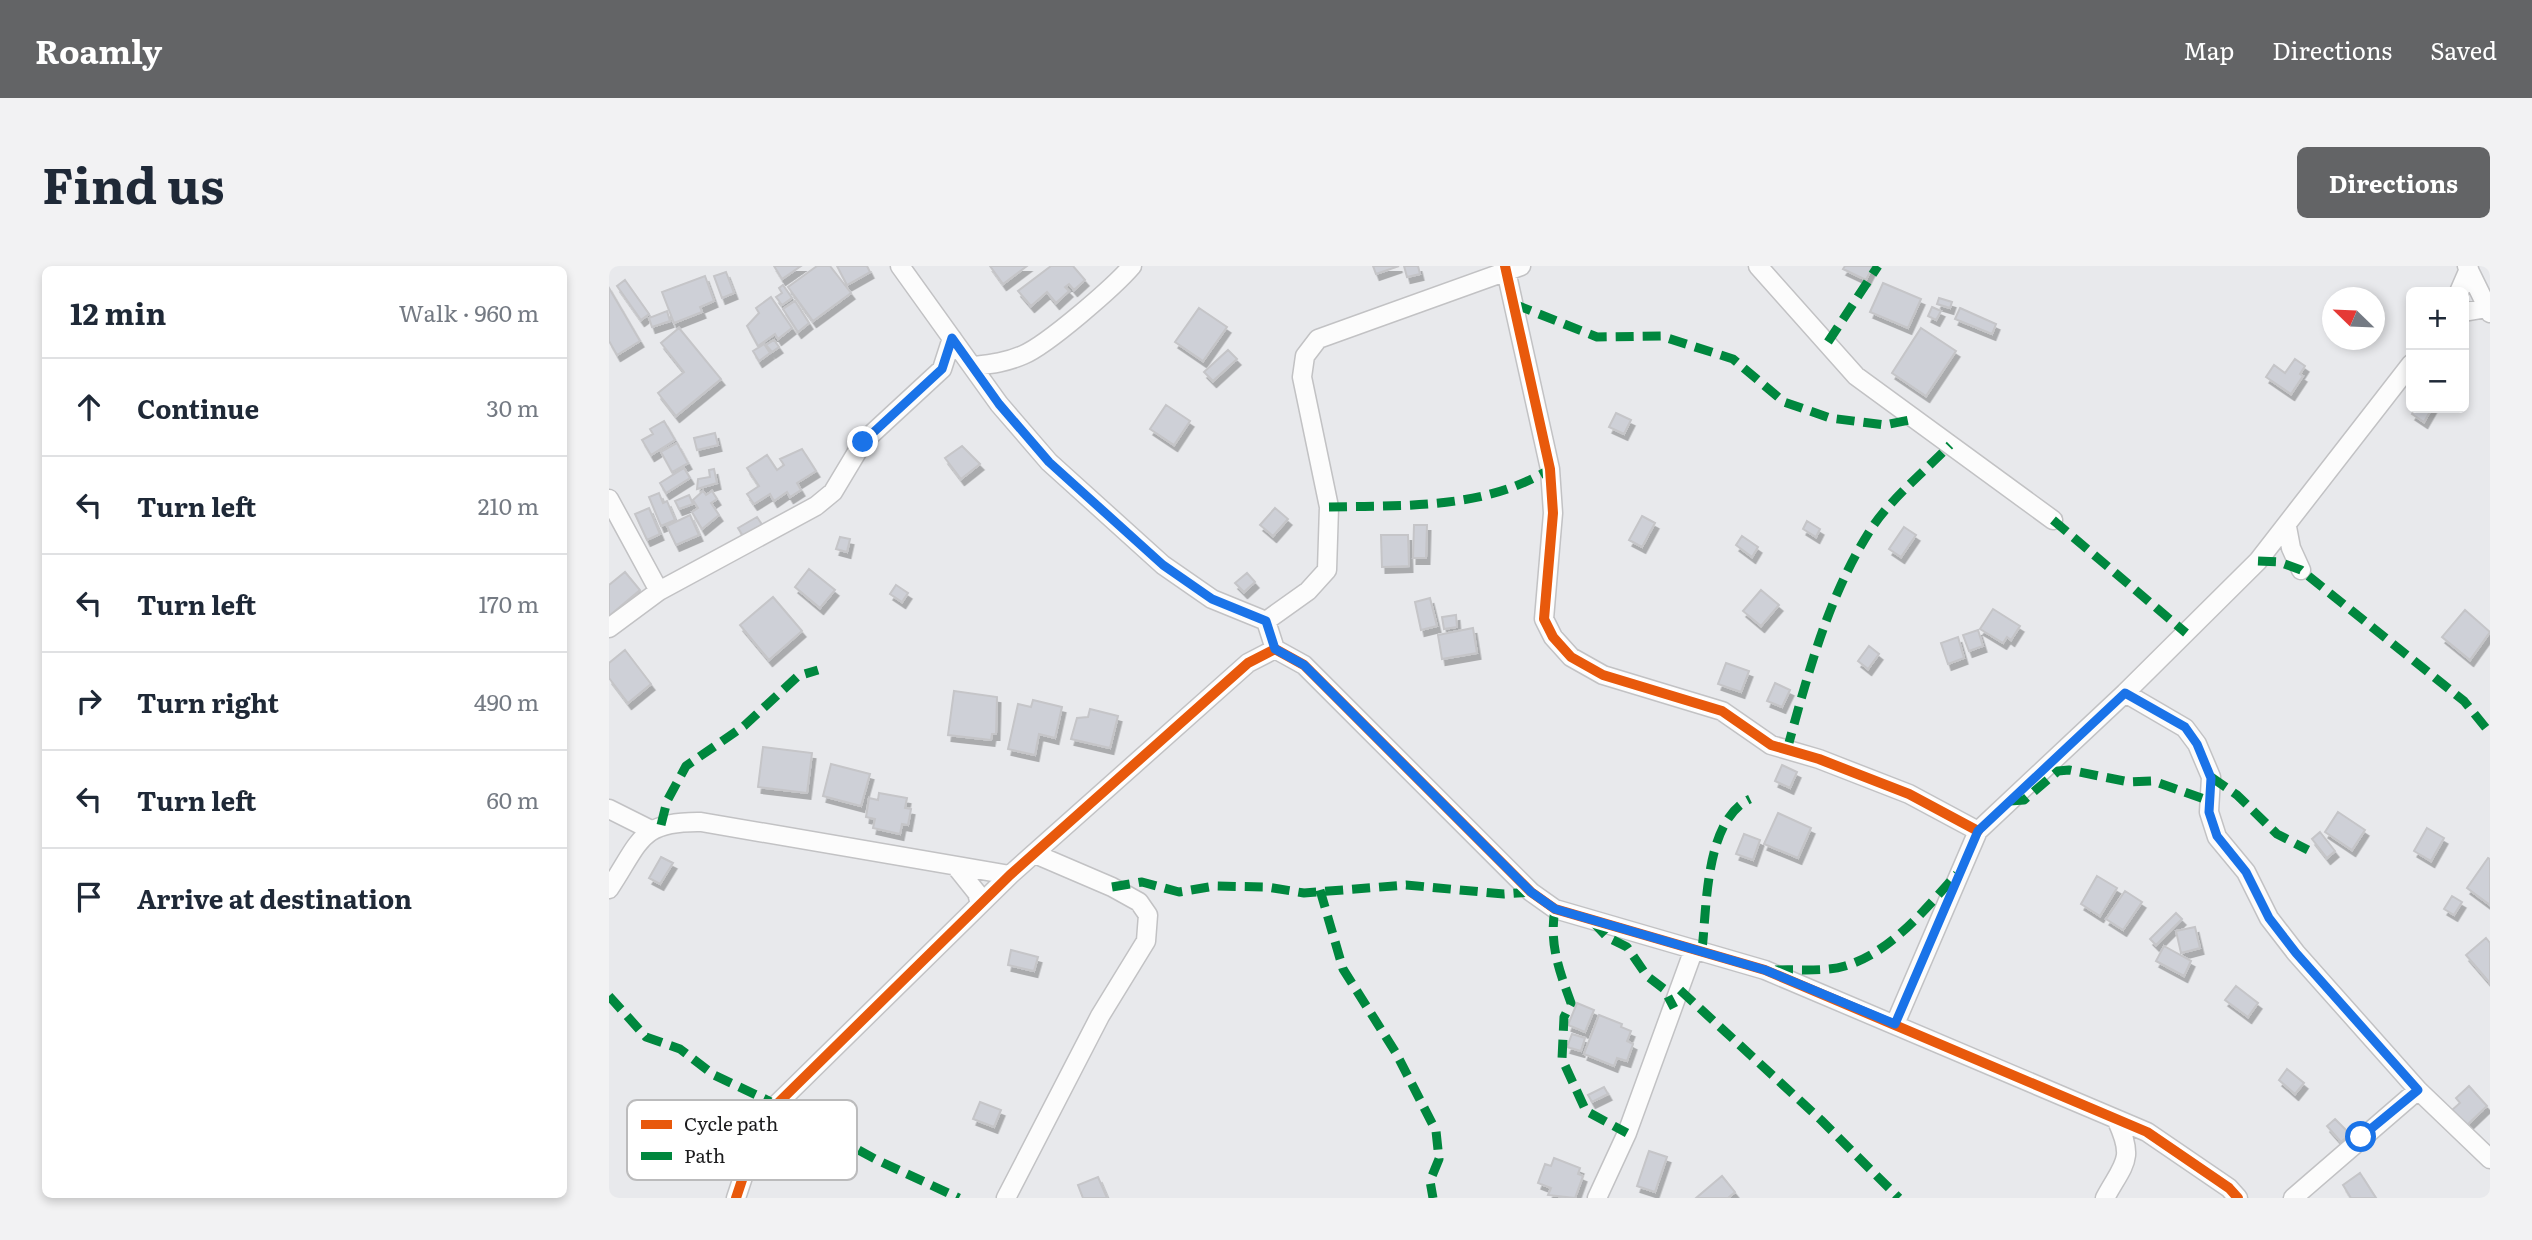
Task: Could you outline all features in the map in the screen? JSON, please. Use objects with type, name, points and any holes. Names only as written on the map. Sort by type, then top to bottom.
[{"type":"street","points":[[900,266],[975,366],[999,404],[1049,462],[1163,565],[1212,599],[1266,621]]},
{"type":"street","points":[[975,366],[1002,363],[1025,354],[1117,283],[1132,266]]},
{"type":"street","points":[[1758,266],[1856,376],[2053,520]]},
{"type":"street","points":[[1266,621],[1308,591],[1327,570],[1329,507],[1302,377],[1305,356],[1318,339],[1511,268],[1550,469],[1553,513],[1544,620],[1553,637],[1571,657],[1603,675],[1722,711],[1772,745],[1819,759],[1909,794],[1978,831]]},
{"type":"street","points":[[2462,287],[2473,270]]},
{"type":"street","points":[[2469,312],[2489,311],[2473,270]]},
{"type":"street","points":[[609,628],[659,591],[816,506],[833,492],[863,442],[942,369],[952,338]]},
{"type":"street","points":[[1895,1024],[1978,831],[2125,693],[2258,561],[2406,371]]},
{"type":"street","points":[[609,499],[659,591]]},
{"type":"street","points":[[2287,527],[2291,548],[2301,570]]},
{"type":"street","points":[[1266,621],[1275,649],[1304,665],[1531,892],[1555,909],[1765,970],[1895,1024],[1936,1045],[2147,1132],[2229,1188],[2238,1198]]},
{"type":"street","points":[[781,1100],[1010,875],[1248,663],[1275,649]]},
{"type":"street","points":[[2125,693],[2185,727],[2197,744],[2211,778],[2209,812],[2217,836],[2246,872],[2269,918],[2296,953],[2418,1090],[2490,1159]]},
{"type":"street","points":[[609,809],[649,829]]},
{"type":"street","points":[[609,889],[649,829],[672,821],[701,822],[1010,875]]},
{"type":"street","points":[[1006,1198],[1100,1016],[1146,941],[1148,915],[1139,902],[1112,887],[1035,854]]},
{"type":"street","points":[[957,868],[980,904]]},
{"type":"street","points":[[1597,1198],[1627,1133],[1695,949]]},
{"type":"street","points":[[2293,1198],[2418,1090]]},
{"type":"street","points":[[2105,1198],[2126,1161],[2129,1145],[2117,1121]]},
{"type":"street","points":[[736,1198],[742,1180]]},
{"type":"building","points":[[774,266],[801,266],[782,279]]},
{"type":"building","points":[[817,266],[830,266],[851,293],[813,321],[788,287]]},
{"type":"building","points":[[837,266],[867,266],[870,272],[847,285]]},
{"type":"building","points":[[990,266],[1027,266],[1003,284]]},
{"type":"building","points":[[1051,266],[1073,266],[1085,280],[1074,290],[1069,284],[1065,287],[1069,291],[1056,303],[1047,292],[1031,306],[1018,291]]},
{"type":"building","points":[[1373,266],[1399,266],[1376,274]]},
{"type":"building","points":[[1404,266],[1418,266],[1420,274],[1407,277]]},
{"type":"building","points":[[1845,266],[1873,266],[1866,280],[1843,269]]},
{"type":"building","points":[[726,272],[734,293],[722,298],[714,276]]},
{"type":"building","points":[[705,276],[714,301],[700,307],[702,312],[674,323],[662,292]]},
{"type":"building","points":[[625,280],[649,314],[641,320],[617,286]]},
{"type":"building","points":[[1883,283],[1921,299],[1908,328],[1870,312]]},
{"type":"building","points":[[783,285],[792,298],[782,305],[776,297],[782,293],[779,288]]},
{"type":"building","points":[[609,288],[640,341],[617,355],[609,341]]},
{"type":"building","points":[[771,297],[792,328],[778,339],[775,334],[758,346],[747,326],[759,313],[756,308]]},
{"type":"building","points":[[1939,298],[1952,302],[1950,308],[1937,304]]},
{"type":"building","points":[[795,301],[809,323],[798,332],[783,309]]},
{"type":"building","points":[[1932,307],[1941,311],[1936,320],[1928,316]]},
{"type":"building","points":[[1199,308],[1227,327],[1203,361],[1175,342]]},
{"type":"building","points":[[1960,308],[1996,324],[1992,334],[1955,319]]},
{"type":"building","points":[[667,311],[670,321],[652,327],[649,318]]},
{"type":"building","points":[[679,328],[721,379],[676,416],[658,393],[684,372],[661,343]]},
{"type":"building","points":[[1921,328],[1956,351],[1926,396],[1892,373]]},
{"type":"building","points":[[774,340],[779,347],[772,352],[766,345]]},
{"type":"building","points":[[764,344],[770,353],[759,361],[753,351]]},
{"type":"building","points":[[1228,350],[1237,359],[1213,381],[1204,372]]},
{"type":"building","points":[[2295,359],[2305,366],[2300,374],[2303,376],[2291,394],[2266,377],[2274,365],[2285,373]]},
{"type":"building","points":[[1166,405],[1190,421],[1174,445],[1150,429]]},
{"type":"building","points":[[1616,413],[1631,420],[1624,434],[1609,427]]},
{"type":"building","points":[[2413,413],[2429,413],[2424,422]]},
{"type":"building","points":[[664,421],[675,440],[651,455],[642,440],[653,434],[650,429]]},
{"type":"building","points":[[715,433],[718,445],[697,450],[694,438]]},
{"type":"building","points":[[677,443],[688,463],[672,472],[661,452]]},
{"type":"building","points":[[962,446],[980,464],[961,479],[945,458]]},
{"type":"building","points":[[802,449],[816,471],[797,483],[801,490],[790,497],[787,492],[774,501],[770,494],[754,504],[747,494],[759,486],[747,468],[767,455],[777,470],[784,465],[780,459]]},
{"type":"building","points":[[684,468],[690,478],[666,493],[660,483]]},
{"type":"building","points":[[714,469],[717,483],[697,489],[698,479],[710,477],[709,470]]},
{"type":"building","points":[[703,491],[706,495],[712,491],[717,499],[711,503],[719,515],[702,529],[692,512],[698,508],[693,500]]},
{"type":"building","points":[[659,493],[663,503],[667,501],[675,520],[661,526],[649,497]]},
{"type":"building","points":[[689,495],[693,504],[679,509],[675,501]]},
{"type":"building","points":[[649,508],[660,534],[647,540],[635,514]]},
{"type":"building","points":[[1275,508],[1288,519],[1273,536],[1260,525]]},
{"type":"building","points":[[690,515],[699,535],[676,545],[667,526]]},
{"type":"building","points":[[1642,516],[1655,523],[1642,547],[1629,540]]},
{"type":"building","points":[[757,517],[765,529],[746,541],[738,528]]},
{"type":"building","points":[[1807,521],[1820,529],[1816,537],[1803,529]]},
{"type":"building","points":[[1414,525],[1427,525],[1426,558],[1413,558]]},
{"type":"building","points":[[1904,527],[1916,535],[1901,557],[1889,549]]},
{"type":"building","points":[[1381,535],[1408,535],[1409,566],[1382,567]]},
{"type":"building","points":[[1742,536],[1758,547],[1752,557],[1736,545]]},
{"type":"building","points":[[840,537],[850,539],[847,552],[836,549]]},
{"type":"building","points":[[809,569],[835,590],[820,608],[795,587]]},
{"type":"building","points":[[625,572],[640,590],[609,616],[609,585]]},
{"type":"building","points":[[1247,573],[1255,582],[1244,592],[1235,583]]},
{"type":"building","points":[[896,585],[908,593],[902,602],[890,594]]},
{"type":"building","points":[[1761,590],[1779,605],[1761,626],[1743,611]]},
{"type":"building","points":[[773,597],[802,631],[769,660],[740,625]]},
{"type":"building","points":[[1430,598],[1437,626],[1421,630],[1415,602]]},
{"type":"building","points":[[1993,609],[2020,626],[2011,640],[2007,637],[2003,643],[1980,629]]},
{"type":"building","points":[[2465,610],[2490,632],[2470,660],[2442,637]]},
{"type":"building","points":[[1456,615],[1457,627],[1444,629],[1442,617]]},
{"type":"building","points":[[1473,628],[1477,653],[1442,659],[1438,635]]},
{"type":"building","points":[[1978,630],[1983,646],[1969,651],[1963,635]]},
{"type":"building","points":[[1958,637],[1964,658],[1948,664],[1941,643]]},
{"type":"building","points":[[1869,646],[1879,654],[1868,669],[1858,661]]},
{"type":"building","points":[[625,650],[651,684],[628,703],[609,678],[609,663]]},
{"type":"building","points":[[1726,663],[1749,671],[1741,692],[1718,684]]},
{"type":"building","points":[[1775,683],[1790,690],[1782,707],[1767,701]]},
{"type":"building","points":[[954,691],[997,697],[996,734],[992,734],[991,740],[948,735]]},
{"type":"building","points":[[1033,700],[1062,707],[1055,738],[1039,734],[1035,755],[1008,749],[1018,704],[1031,707]]},
{"type":"building","points":[[1090,709],[1118,716],[1110,748],[1071,739],[1077,718],[1088,717]]},
{"type":"building","points":[[763,747],[812,753],[807,793],[758,787]]},
{"type":"building","points":[[831,764],[870,774],[861,806],[823,796]]},
{"type":"building","points":[[1782,765],[1797,772],[1790,788],[1775,781]]},
{"type":"building","points":[[879,793],[907,798],[905,808],[911,809],[908,825],[902,824],[900,834],[873,828],[875,819],[866,817],[869,798],[878,800]]},
{"type":"building","points":[[2338,812],[2365,830],[2352,850],[2325,832]]},
{"type":"building","points":[[1778,813],[1811,828],[1798,858],[1764,844]]},
{"type":"building","points":[[2427,828],[2444,838],[2431,861],[2414,851]]},
{"type":"building","points":[[2320,832],[2335,851],[2327,858],[2312,839]]},
{"type":"building","points":[[1744,834],[1760,840],[1753,860],[1736,854]]},
{"type":"building","points":[[661,857],[673,863],[660,884],[649,878]]},
{"type":"building","points":[[2488,858],[2490,859],[2490,905],[2467,888]]},
{"type":"building","points":[[2097,876],[2117,888],[2100,916],[2081,904]]},
{"type":"building","points":[[2125,891],[2142,902],[2123,930],[2106,919]]},
{"type":"building","points":[[2452,896],[2462,902],[2454,915],[2444,909]]},
{"type":"building","points":[[2176,913],[2182,919],[2156,945],[2150,939]]},
{"type":"building","points":[[2195,927],[2200,948],[2181,953],[2176,931]]},
{"type":"building","points":[[2486,938],[2490,943],[2490,983],[2466,955]]},
{"type":"building","points":[[2164,946],[2191,961],[2184,976],[2156,961]]},
{"type":"building","points":[[1011,950],[1038,957],[1034,971],[1008,965]]},
{"type":"building","points":[[2236,986],[2258,1003],[2248,1017],[2225,1000]]},
{"type":"building","points":[[1577,1003],[1594,1010],[1585,1032],[1568,1025]]},
{"type":"building","points":[[1599,1015],[1622,1024],[1621,1027],[1631,1031],[1627,1041],[1633,1044],[1627,1061],[1617,1058],[1614,1066],[1584,1054]]},
{"type":"building","points":[[1572,1034],[1585,1038],[1581,1051],[1567,1047]]},
{"type":"building","points":[[2287,1069],[2304,1083],[2295,1094],[2279,1080]]},
{"type":"building","points":[[2469,1086],[2487,1106],[2466,1126],[2452,1110],[2460,1103],[2456,1098]]},
{"type":"building","points":[[1604,1087],[1608,1094],[1592,1102],[1588,1095]]},
{"type":"building","points":[[980,1102],[1001,1110],[994,1127],[973,1119]]},
{"type":"building","points":[[2335,1119],[2350,1134],[2341,1142],[2327,1126]]},
{"type":"building","points":[[1649,1151],[1667,1157],[1655,1192],[1637,1186]]},
{"type":"building","points":[[1554,1158],[1580,1168],[1578,1174],[1583,1176],[1575,1198],[1548,1195],[1551,1188],[1538,1183],[1545,1164],[1551,1166]]},
{"type":"building","points":[[2360,1173],[2376,1198],[2351,1198],[2343,1185]]},
{"type":"building","points":[[1722,1176],[1735,1192],[1728,1198],[1696,1198]]},
{"type":"building","points":[[1098,1177],[1107,1198],[1083,1198],[1078,1185]]},
{"type":"marked path","points":[[1828,342],[1878,266]]},
{"type":"marked path","points":[[1514,304],[1597,337],[1661,336],[1733,359],[1784,402],[1830,418],[1885,425],[1914,419]]},
{"type":"marked path","points":[[1787,750],[1821,634],[1844,578],[1873,526],[1890,505],[1950,445]]},
{"type":"marked path","points":[[1329,507],[1415,505],[1471,499],[1498,492],[1550,469]]},
{"type":"marked path","points":[[2053,520],[2186,633]]},
{"type":"marked path","points":[[2258,561],[2279,562],[2301,570],[2464,701],[2490,733]]},
{"type":"marked path","points":[[661,825],[667,801],[686,766],[744,726],[798,676],[818,670]]},
{"type":"marked path","points":[[2010,801],[2024,800],[2058,771],[2069,770],[2129,782],[2153,781],[2210,801]]},
{"type":"marked path","points":[[2211,777],[2237,795],[2277,834],[2308,850]]},
{"type":"marked path","points":[[1702,950],[1708,888],[1716,844],[1724,825],[1735,810],[1750,799]]},
{"type":"marked path","points":[[1775,970],[1829,969],[1862,959],[1907,928],[1957,874]]},
{"type":"marked path","points":[[1112,887],[1142,882],[1179,892],[1215,886],[1267,887],[1304,893],[1406,885],[1504,894],[1531,892]]},
{"type":"marked path","points":[[1320,890],[1343,969],[1396,1053],[1436,1131],[1439,1159],[1430,1181],[1433,1198]]},
{"type":"marked path","points":[[1555,909],[1554,945],[1571,1003],[1564,1017],[1562,1059],[1586,1111],[1627,1133]]},
{"type":"marked path","points":[[1593,922],[1607,937],[1627,947],[1647,976],[1664,989],[1674,1008]]},
{"type":"marked path","points":[[1680,990],[1821,1120],[1899,1198]]},
{"type":"marked path","points":[[609,996],[646,1037],[680,1049],[714,1075],[767,1100]]},
{"type":"marked path","points":[[857,1149],[959,1198]]},
{"type":"cycle path","points":[[1505,266],[1550,469],[1553,513],[1544,619],[1553,637],[1571,657],[1603,675],[1722,711],[1771,745],[1819,759],[1909,794],[1978,831]]},
{"type":"cycle path","points":[[781,1100],[1010,875],[1248,663],[1275,649],[1304,665],[1531,892],[1555,909],[1765,970],[2147,1132],[2229,1188],[2238,1198]]},
{"type":"cycle path","points":[[736,1198],[742,1180]]},
{"type":"route","points":[[863,442],[942,369],[952,338],[975,366],[999,404],[1049,462],[1163,565],[1212,599],[1266,621],[1275,649],[1304,665],[1531,892],[1555,909],[1765,970],[1895,1024],[1957,874],[1978,831],[2125,693],[2185,727],[2197,744],[2211,778],[2209,812],[2217,836],[2246,872],[2269,918],[2296,953],[2418,1090],[2361,1137]]}]
